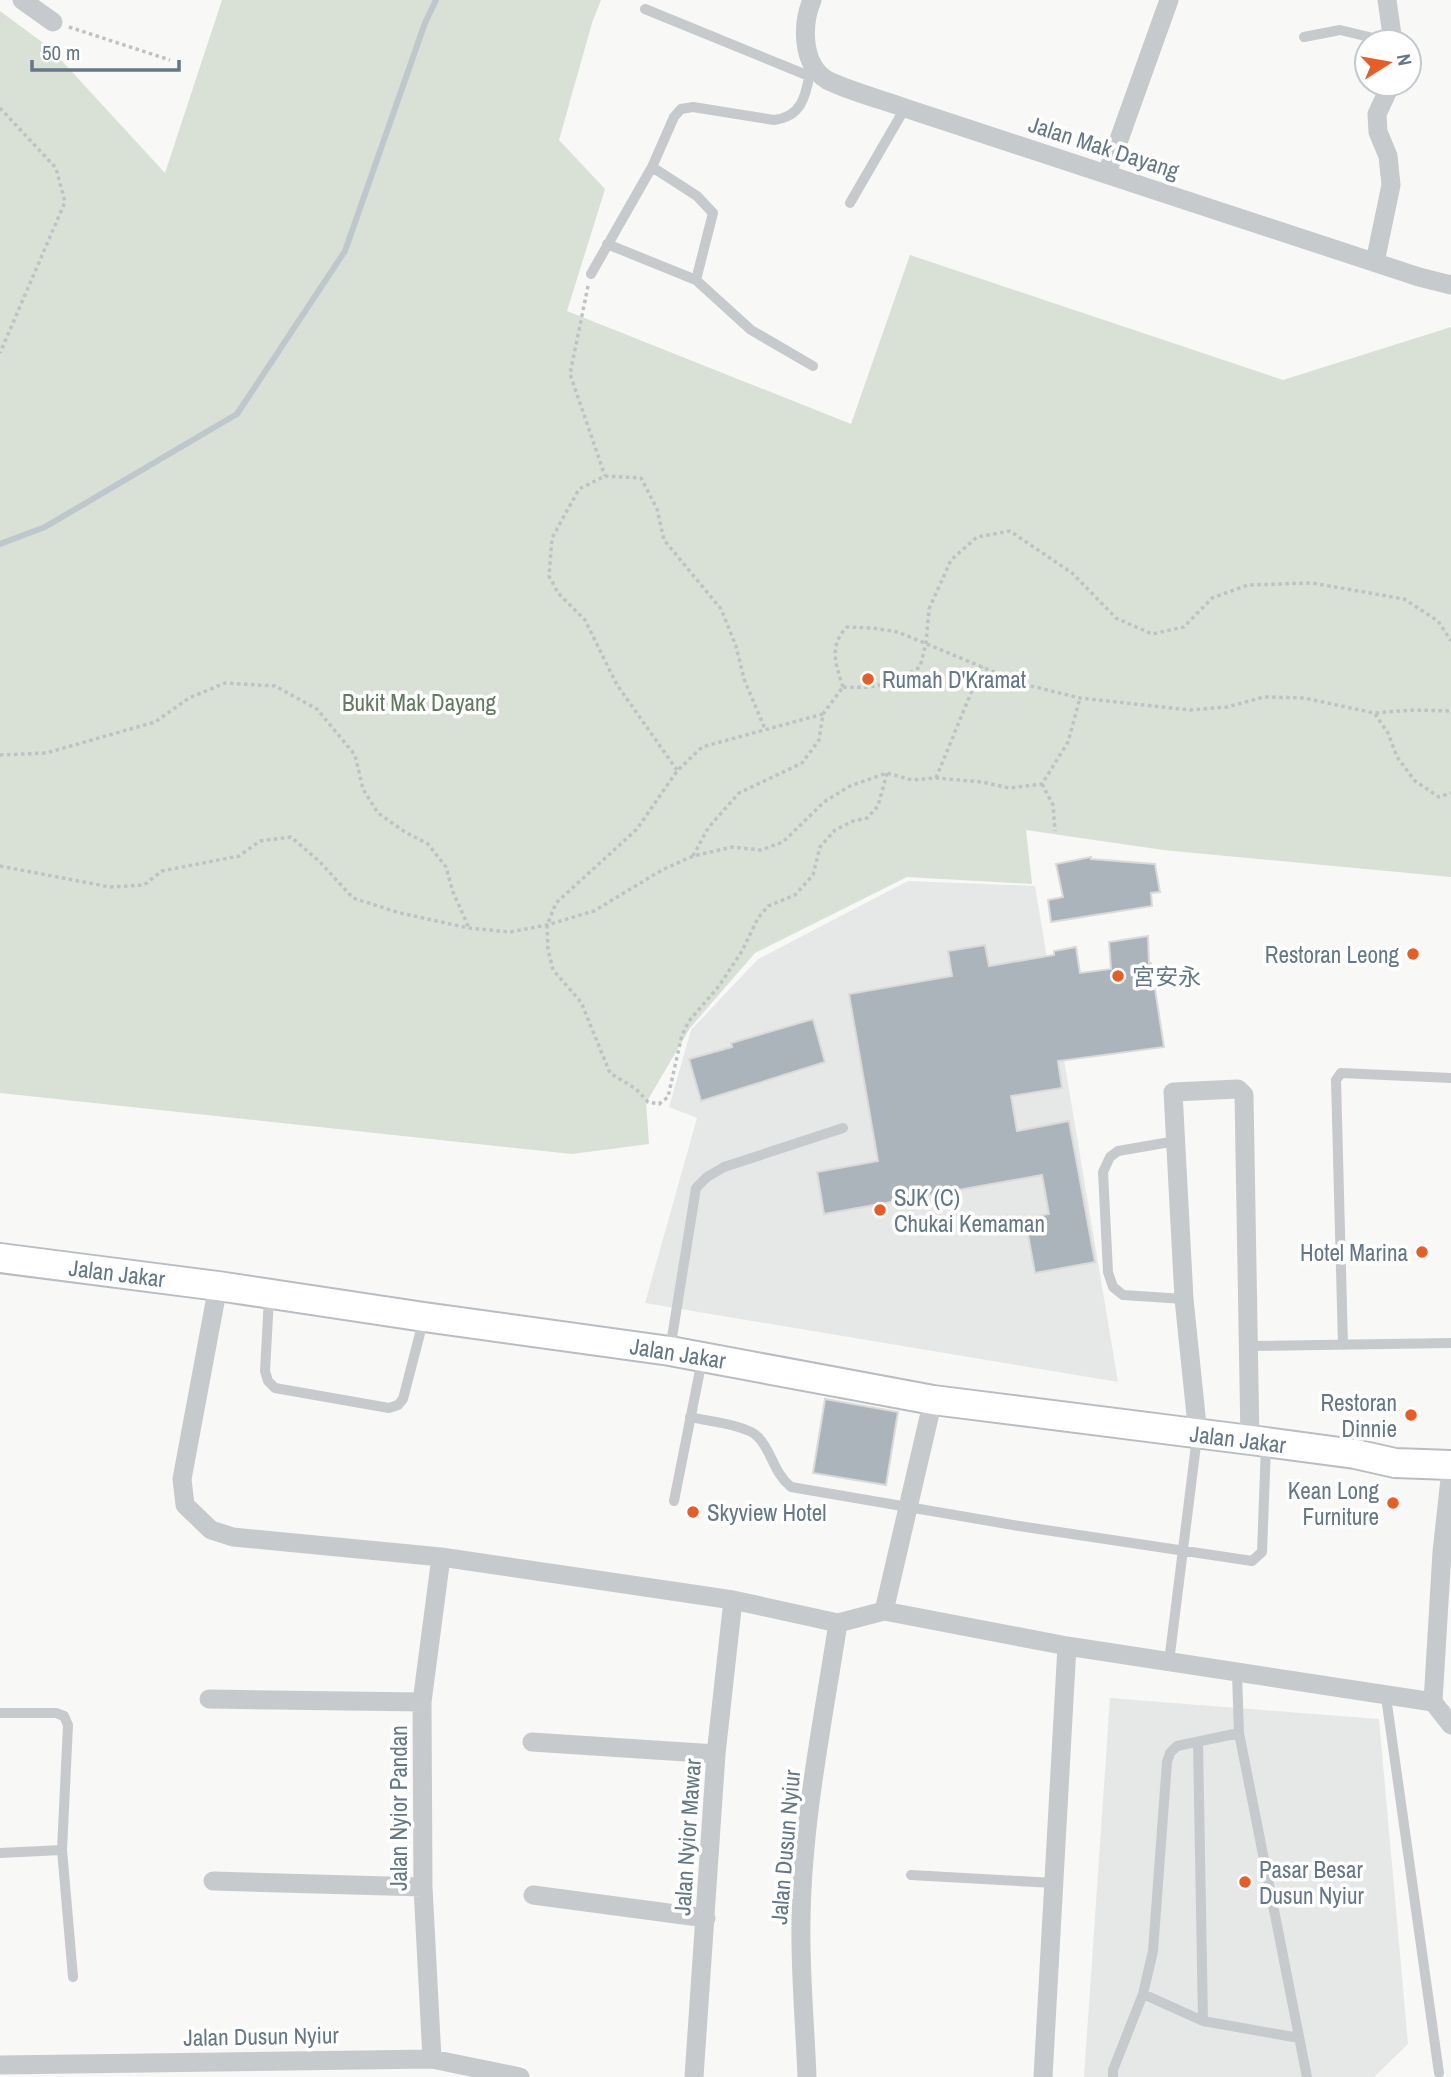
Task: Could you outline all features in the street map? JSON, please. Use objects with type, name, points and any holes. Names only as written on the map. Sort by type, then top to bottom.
[{"type":"main road","name":"Jalan Jakar","points":[[0,1258],[670,1350],[933,1400],[1356,1454],[1395,1463],[1451,1468]]},
{"type":"main road","name":"Jalan Jakar","points":[[1356,1454],[1394,1448],[1451,1448]]},
{"type":"street","points":[[22,0],[53,22]]},
{"type":"street","points":[[811,70],[805,42],[805,18],[812,0]]},
{"type":"street","points":[[1107,173],[1170,0]]},
{"type":"street","points":[[1387,0],[1390,28]]},
{"type":"street","name":"Jalan Mak Dayang","points":[[811,70],[826,79],[905,108],[1451,285]]},
{"type":"street","points":[[1375,262],[1391,186],[1388,156],[1378,132],[1377,114],[1384,98]]},
{"type":"street","points":[[1198,1434],[1184,1298],[1174,1092],[1238,1089],[1244,1095],[1249,1346],[1258,1441]]},
{"type":"street","points":[[218,1286],[182,1479],[185,1505],[211,1530],[233,1537],[441,1557],[733,1600],[838,1623],[884,1611],[1067,1646],[1386,1697],[1433,1702]]},
{"type":"street","points":[[884,1611],[933,1400]]},
{"type":"street","points":[[1451,1468],[1433,1702],[1451,1724]]},
{"type":"street","name":"Jalan Nyior Pandan","points":[[432,2059],[423,1887],[422,1702],[441,1557]]},
{"type":"street","name":"Jalan Nyior Mawar","points":[[694,2077],[716,1754],[733,1600]]},
{"type":"street","name":"Jalan Dusun Nyiur","points":[[808,2077],[803,2022],[801,1920],[809,1819],[838,1623]]},
{"type":"street","points":[[1043,2077],[1067,1646]]},
{"type":"street","points":[[209,1699],[422,1702]]},
{"type":"street","points":[[532,1742],[716,1754]]},
{"type":"street","points":[[214,1881],[423,1887]]},
{"type":"street","points":[[533,1895],[706,1918]]},
{"type":"street","name":"Jalan Dusun Nyiur","points":[[12,2069],[277,2069],[432,2059],[520,2077]]},
{"type":"lane","points":[[590,274],[652,167],[674,117],[681,109],[693,107],[774,120],[783,119],[794,114],[804,100],[811,70],[645,9]]},
{"type":"lane","points":[[1304,37],[1340,30],[1353,33]]},
{"type":"lane","points":[[850,203],[905,108]]},
{"type":"lane","points":[[652,167],[697,196],[713,213],[696,280]]},
{"type":"lane","points":[[607,244],[696,280],[751,330],[813,366]]},
{"type":"lane","points":[[1343,1345],[1336,1080],[1341,1073],[1451,1078]]},
{"type":"lane","points":[[670,1350],[696,1188],[706,1177],[724,1167],[843,1128]]},
{"type":"lane","points":[[1176,1141],[1118,1151],[1106,1164],[1103,1172],[1108,1272],[1113,1287],[1123,1295],[1184,1298]]},
{"type":"lane","points":[[270,1294],[265,1371],[268,1381],[275,1388],[390,1408],[403,1399],[424,1317]]},
{"type":"lane","points":[[1249,1346],[1451,1343]]},
{"type":"lane","points":[[674,1501],[702,1356]]},
{"type":"lane","points":[[690,1418],[748,1430],[758,1437],[781,1479],[791,1487],[1252,1561],[1262,1552],[1258,1441]]},
{"type":"lane","points":[[1169,1662],[1198,1434]]},
{"type":"lane","points":[[1237,1674],[1239,1734],[1307,2077]]},
{"type":"lane","points":[[1386,1697],[1439,2073]]},
{"type":"lane","points":[[0,1713],[56,1713],[64,1716],[68,1726],[62,1850],[73,1978]]},
{"type":"lane","points":[[1113,2077],[1113,2070],[1143,1994],[1153,1951],[1167,1762],[1170,1753],[1177,1746],[1239,1734]]},
{"type":"lane","points":[[1198,1742],[1203,2021]]},
{"type":"lane","points":[[0,1853],[62,1850]]},
{"type":"lane","points":[[911,1875],[1054,1883]]},
{"type":"lane","points":[[1143,1994],[1203,2021],[1299,2038]]},
{"type":"path","points":[[53,22],[170,60]]},
{"type":"path","points":[[0,108],[56,168],[65,202],[0,353]]},
{"type":"path","points":[[590,274],[570,374],[605,476]]},
{"type":"path","points":[[677,771],[617,685],[585,620],[558,593],[549,576],[552,538],[579,489],[605,476],[641,478],[657,509],[664,540],[721,609],[736,646],[744,679],[765,729]]},
{"type":"path","points":[[844,687],[868,688],[895,682],[920,667],[926,643],[929,609],[951,560],[977,537],[1010,531],[1072,573],[1116,618],[1152,634],[1184,626],[1212,598],[1248,585],[1312,583],[1404,599],[1438,621],[1451,641]]},
{"type":"path","points":[[844,687],[835,662],[837,636],[847,627],[898,632],[1023,684],[1080,698],[1191,710],[1227,707],[1264,697],[1304,698],[1374,713],[1451,711]]},
{"type":"path","points":[[936,778],[982,666]]},
{"type":"path","points":[[0,755],[46,753],[155,722],[189,698],[225,683],[275,687],[317,709],[355,755],[363,789],[378,813],[428,844],[446,867],[453,892],[469,928]]},
{"type":"path","points":[[693,856],[708,828],[740,793],[802,763],[819,740],[823,714],[844,687]]},
{"type":"path","points":[[1042,784],[1068,742],[1080,698]]},
{"type":"path","points":[[1374,713],[1388,733],[1397,757],[1415,781],[1439,797],[1451,793]]},
{"type":"path","points":[[823,714],[702,747],[677,771],[637,829],[556,903],[547,925],[548,949],[553,970],[580,1002],[610,1073],[636,1089],[648,1102],[659,1104],[668,1097],[682,1035],[689,1021],[719,986],[742,951],[758,918],[768,906],[795,895],[813,875],[820,847],[835,830],[853,821],[867,818],[878,806],[887,773]]},
{"type":"path","points":[[0,866],[110,887],[144,885],[162,871],[239,856],[260,841],[291,837],[319,861],[353,898],[400,913],[469,928],[510,932],[547,925],[594,911],[662,870],[693,856],[732,847],[761,850],[783,842],[824,802],[850,786],[887,773],[912,780],[936,778],[982,782],[1010,788],[1042,784]]},
{"type":"path","points":[[1042,784],[1053,805],[1055,831]]},
{"type":"shaded area","name":"SJK (C) Chukai Kemaman","points":[[908,881],[1035,886],[1118,1382],[645,1303],[697,1118],[669,1107],[691,1030],[758,959]]},
{"type":"shaded area","name":"Pasar Besar Dusun Nyiur","points":[[1110,1698],[1379,1719],[1408,2044],[1374,2077],[1084,2077]]},
{"type":"green space","name":"Bukit Mak Dayang","points":[[222,0],[601,0],[559,140],[605,189],[567,311],[851,424],[910,255],[1283,380],[1451,327],[1451,877],[1163,850],[1026,830],[1032,884],[907,877],[755,953],[690,1028],[646,1103],[649,1144],[572,1154],[0,1093],[0,11],[50,48],[165,173]]},
{"type":"building","points":[[1091,857],[1155,864],[1160,892],[1151,893],[1152,906],[1051,922],[1048,900],[1063,897],[1056,864]]},
{"type":"building","points":[[1148,936],[1149,963],[1164,1047],[1058,1061],[1062,1088],[1011,1096],[1017,1131],[1069,1121],[1095,1262],[1035,1273],[1025,1218],[1049,1214],[1042,1175],[824,1214],[817,1172],[878,1161],[849,994],[952,976],[948,951],[985,945],[989,966],[1054,955],[1054,951],[1076,947],[1080,973],[1111,969],[1109,942]]},
{"type":"building","points":[[813,1019],[825,1062],[701,1101],[689,1059],[732,1047],[731,1043]]},
{"type":"building","points":[[825,1399],[898,1412],[886,1485],[813,1473]]},
{"type":"waterway","points":[[0,544],[45,527],[237,414],[345,251],[425,23],[436,0]]},
{"type":"place","name":"Rumah D'Kramat","points":[[868,679]]},
{"type":"place","name":"Restoran Leong","points":[[1413,954]]},
{"type":"place","name":"宮安永","points":[[1118,976]]},
{"type":"place","name":"SJK (C) Chukai Kemaman","points":[[880,1210]]},
{"type":"place","name":"Hotel Marina","points":[[1422,1252]]},
{"type":"place","name":"Restoran Dinnie","points":[[1411,1415]]},
{"type":"place","name":"Kean Long Furniture","points":[[1393,1503]]},
{"type":"place","name":"Skyview Hotel","points":[[693,1512]]},
{"type":"place","name":"Pasar Besar Dusun Nyiur","points":[[1245,1882]]}]
